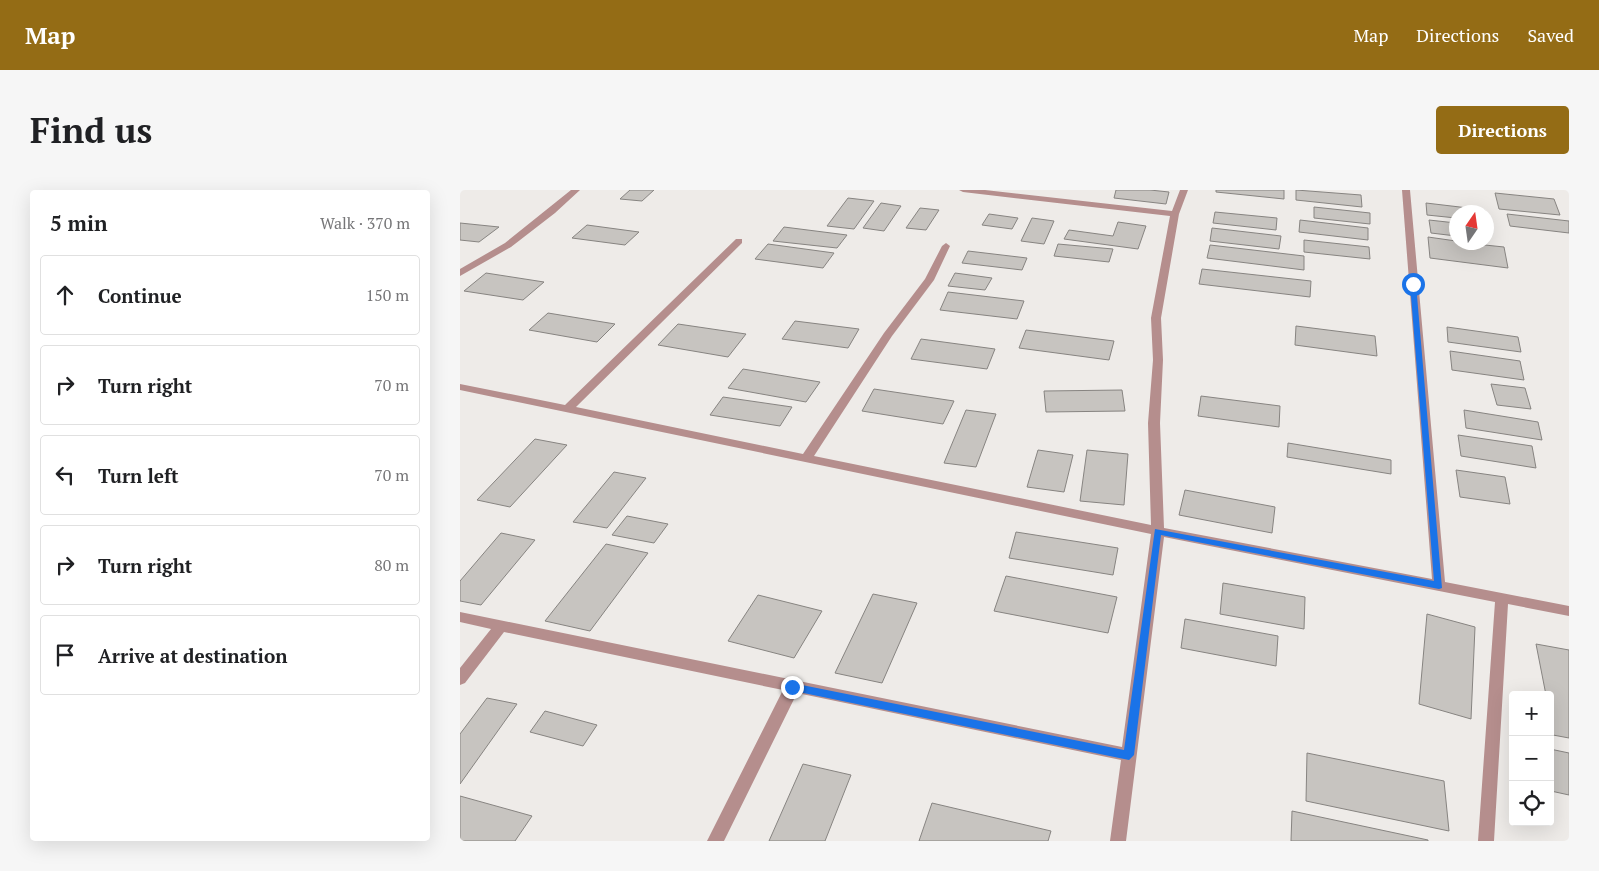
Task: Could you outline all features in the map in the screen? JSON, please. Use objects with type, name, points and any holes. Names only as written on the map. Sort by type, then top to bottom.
[{"type":"street","points":[[460,274],[508,245],[576,190]]},
{"type":"street","points":[[963,190],[1174,214]]},
{"type":"street","points":[[1118,841],[1158,531],[1154,423],[1158,360],[1156,318],[1174,214],[1184,190]]},
{"type":"street","points":[[1406,190],[1439,585]]},
{"type":"street","points":[[567,410],[739,241]]},
{"type":"street","points":[[806,459],[888,335],[929,280],[946,246]]},
{"type":"street","points":[[460,387],[1158,531],[1569,611]]},
{"type":"street","points":[[1486,841],[1502,598]]},
{"type":"street","points":[[460,617],[500,627],[1129,755]]},
{"type":"street","points":[[460,679],[500,627]]},
{"type":"street","points":[[715,841],[792,687]]},
{"type":"building","points":[[630,190],[654,190],[642,201],[620,199]]},
{"type":"building","points":[[1116,190],[1169,192],[1166,204],[1114,198]]},
{"type":"building","points":[[1216,190],[1284,190],[1284,199],[1216,192]]},
{"type":"building","points":[[1296,190],[1361,195],[1362,207],[1296,200]]},
{"type":"building","points":[[1495,193],[1554,199],[1560,215],[1499,209]]},
{"type":"building","points":[[848,198],[874,201],[854,229],[827,226]]},
{"type":"building","points":[[881,203],[901,206],[884,231],[863,228]]},
{"type":"building","points":[[1426,203],[1449,206],[1449,217],[1427,215]]},
{"type":"building","points":[[1314,207],[1370,213],[1370,224],[1314,218]]},
{"type":"building","points":[[920,208],[939,210],[926,230],[906,228]]},
{"type":"building","points":[[1215,212],[1277,218],[1276,230],[1213,223]]},
{"type":"building","points":[[989,214],[1018,218],[1012,229],[982,225]]},
{"type":"building","points":[[1507,214],[1569,221],[1569,233],[1510,226]]},
{"type":"building","points":[[1032,218],[1054,221],[1044,244],[1021,241]]},
{"type":"building","points":[[1300,220],[1368,228],[1368,240],[1299,232]]},
{"type":"building","points":[[1429,220],[1449,222],[1449,235],[1431,233]]},
{"type":"building","points":[[1118,222],[1146,226],[1138,249],[1064,239],[1069,230],[1113,236]]},
{"type":"building","points":[[460,223],[499,227],[479,242],[460,240]]},
{"type":"building","points":[[587,225],[639,232],[625,245],[572,238]]},
{"type":"building","points":[[784,227],[847,235],[837,248],[773,241]]},
{"type":"building","points":[[1212,228],[1281,236],[1279,249],[1210,241]]},
{"type":"building","points":[[1428,237],[1449,240],[1449,250],[1494,250],[1494,246],[1504,247],[1508,268],[1430,258]]},
{"type":"building","points":[[1304,240],[1369,247],[1370,259],[1304,252]]},
{"type":"building","points":[[768,244],[834,253],[823,268],[755,259]]},
{"type":"building","points":[[1058,244],[1113,249],[1109,262],[1054,256]]},
{"type":"building","points":[[1210,245],[1304,256],[1304,270],[1207,258]]},
{"type":"building","points":[[968,251],[1027,258],[1022,270],[962,263]]},
{"type":"building","points":[[1202,269],[1311,281],[1310,297],[1199,284]]},
{"type":"building","points":[[486,273],[544,282],[523,300],[464,291]]},
{"type":"building","points":[[955,273],[992,278],[985,290],[948,286]]},
{"type":"building","points":[[948,292],[1024,301],[1017,319],[940,310]]},
{"type":"building","points":[[548,313],[615,324],[597,342],[529,330]]},
{"type":"building","points":[[795,321],[859,329],[848,348],[782,339]]},
{"type":"building","points":[[678,324],[746,334],[728,357],[658,345]]},
{"type":"building","points":[[1296,326],[1375,336],[1377,356],[1295,345]]},
{"type":"building","points":[[1447,327],[1518,337],[1521,352],[1448,342]]},
{"type":"building","points":[[1026,330],[1114,341],[1109,360],[1019,348]]},
{"type":"building","points":[[921,339],[995,349],[987,369],[911,359]]},
{"type":"building","points":[[1450,351],[1520,361],[1524,380],[1452,370]]},
{"type":"building","points":[[743,369],[820,382],[806,402],[728,388]]},
{"type":"building","points":[[1491,384],[1525,388],[1531,409],[1497,405]]},
{"type":"building","points":[[874,389],[954,401],[943,424],[862,411]]},
{"type":"building","points":[[1122,390],[1125,411],[1046,412],[1044,391]]},
{"type":"building","points":[[1201,396],[1280,406],[1279,427],[1198,416]]},
{"type":"building","points":[[723,397],[792,407],[780,426],[710,415]]},
{"type":"building","points":[[966,410],[996,414],[976,467],[944,463]]},
{"type":"building","points":[[1464,410],[1538,422],[1542,440],[1466,428]]},
{"type":"building","points":[[1458,435],[1532,446],[1536,468],[1461,456]]},
{"type":"building","points":[[535,439],[567,445],[510,507],[477,500]]},
{"type":"building","points":[[1288,443],[1391,460],[1391,474],[1287,457]]},
{"type":"building","points":[[1038,450],[1073,455],[1064,492],[1027,487]]},
{"type":"building","points":[[1087,450],[1128,454],[1124,505],[1080,501]]},
{"type":"building","points":[[1456,470],[1505,477],[1510,504],[1460,497]]},
{"type":"building","points":[[614,472],[646,478],[607,528],[573,522]]},
{"type":"building","points":[[1185,490],[1275,507],[1272,533],[1179,515]]},
{"type":"building","points":[[627,516],[668,524],[654,543],[612,535]]},
{"type":"building","points":[[1016,532],[1118,548],[1113,575],[1009,558]]},
{"type":"building","points":[[501,533],[535,540],[481,605],[460,601],[460,581]]},
{"type":"building","points":[[606,544],[648,553],[590,631],[545,621]]},
{"type":"building","points":[[1006,576],[1117,597],[1108,633],[994,611]]},
{"type":"building","points":[[1223,583],[1305,597],[1304,629],[1220,614]]},
{"type":"building","points":[[873,594],[917,603],[882,683],[835,673]]},
{"type":"building","points":[[758,595],[822,611],[794,658],[728,641]]},
{"type":"building","points":[[1427,614],[1475,627],[1471,719],[1419,704]]},
{"type":"building","points":[[1185,619],[1278,636],[1276,666],[1181,648]]},
{"type":"building","points":[[1536,644],[1569,650],[1569,738],[1554,735],[1554,691],[1545,691]]},
{"type":"building","points":[[487,698],[517,704],[460,784],[460,734]]},
{"type":"building","points":[[545,711],[597,725],[583,746],[530,732]]},
{"type":"building","points":[[1554,750],[1569,753],[1569,795],[1554,792]]},
{"type":"building","points":[[1307,753],[1444,781],[1449,831],[1306,801]]},
{"type":"building","points":[[803,764],[851,775],[825,841],[769,841]]},
{"type":"building","points":[[460,796],[532,816],[515,841],[460,841]]},
{"type":"building","points":[[932,803],[1051,831],[1048,841],[919,841]]},
{"type":"building","points":[[1292,811],[1428,840],[1428,841],[1291,841]]},
{"type":"route","points":[[792,687],[1129,755],[1158,531],[1439,585],[1413,284]]}]
